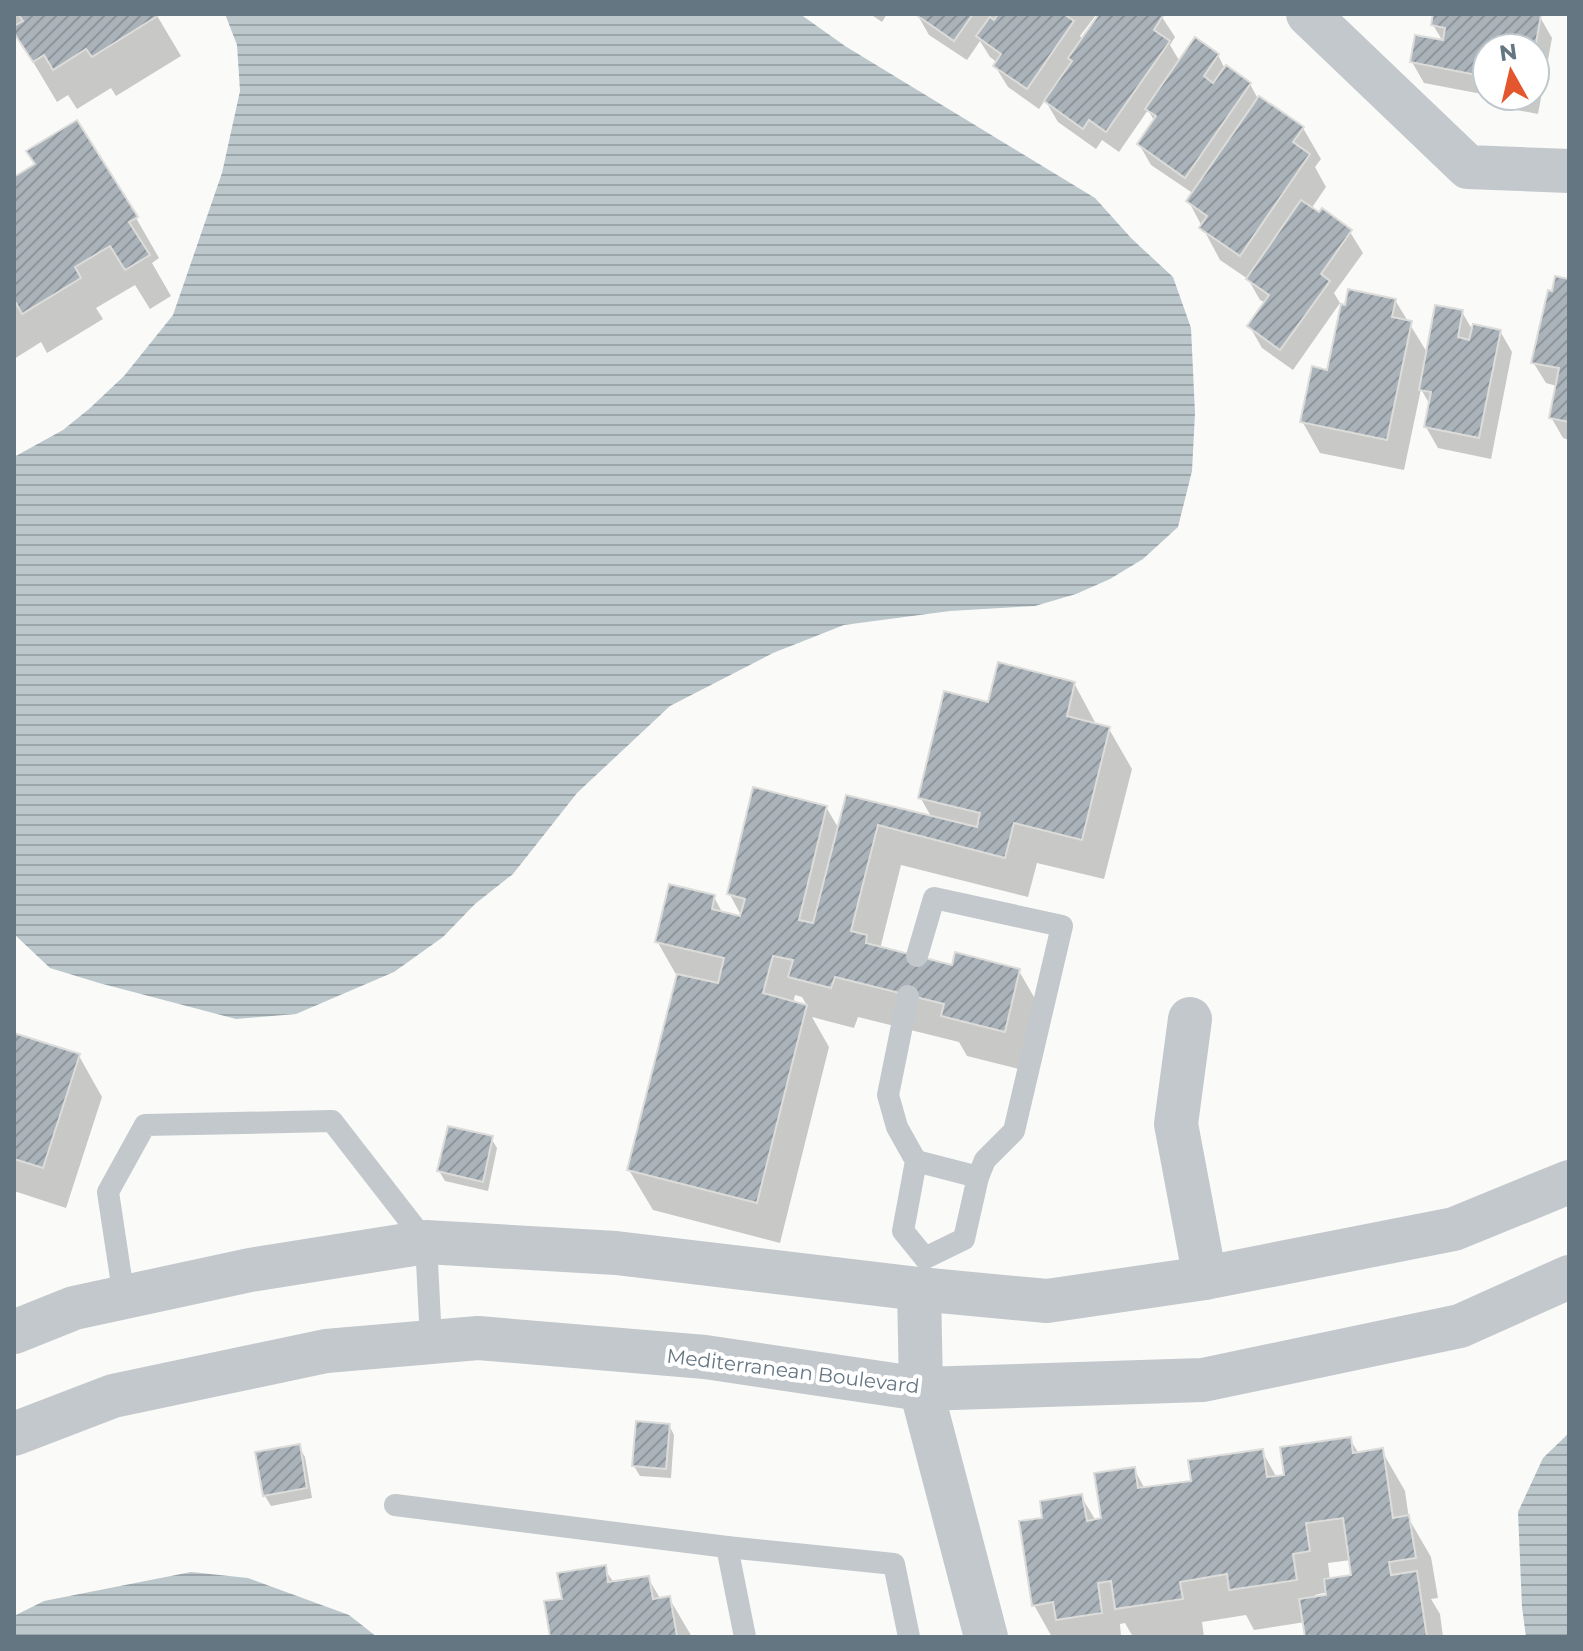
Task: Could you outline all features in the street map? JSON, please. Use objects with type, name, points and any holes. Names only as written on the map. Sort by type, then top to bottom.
[{"type":"street","points":[[1311,15],[1468,167],[1569,171]]},
{"type":"street","points":[[1190,1019],[1181,1068],[1176,1124],[1205,1278]]},
{"type":"street","points":[[14,1332],[74,1308],[250,1270],[426,1242],[922,1274],[1047,1301],[1205,1278],[1454,1229],[1569,1182]]},
{"type":"street","points":[[922,1274],[921,1389],[986,1637]]},
{"type":"street","name":"Mediterranean Boulevard","points":[[14,1434],[113,1396],[326,1351],[478,1338],[705,1357],[921,1389],[1203,1380],[1460,1326],[1569,1277]]},
{"type":"lane","points":[[908,996],[888,1095],[897,1127],[916,1161],[903,1231],[922,1274],[964,1239],[985,1160],[1014,1131],[1062,926],[934,898],[917,956]]},
{"type":"lane","points":[[124,1298],[108,1192],[145,1125],[332,1121],[426,1242],[431,1341]]},
{"type":"lane","points":[[916,1161],[978,1177]]},
{"type":"lane","points":[[395,1505],[727,1547],[894,1564],[909,1637]]},
{"type":"lane","points":[[727,1547],[745,1637]]},
{"type":"shaded area","points":[[225,14],[800,14],[845,46],[1095,198],[1132,239],[1173,277],[1191,328],[1195,413],[1192,471],[1178,527],[1143,559],[1110,579],[1076,594],[1035,606],[950,611],[844,625],[773,653],[670,706],[577,793],[513,874],[475,904],[443,937],[394,972],[296,1014],[236,1019],[50,968],[14,934],[14,457],[63,430],[89,409],[124,376],[173,315],[222,173],[240,91],[237,45]]},
{"type":"shaded area","points":[[1569,1433],[1569,1637],[1526,1637],[1518,1512],[1543,1458]]},
{"type":"shaded area","points":[[191,1572],[248,1578],[349,1615],[377,1637],[14,1637],[14,1616],[44,1601]]},
{"type":"building","points":[[18,14],[159,15],[92,57],[86,49],[53,70],[44,55],[33,62],[14,33],[14,26],[23,21]]},
{"type":"building","points":[[915,14],[973,14],[954,41]]},
{"type":"building","points":[[998,14],[1069,14],[1067,16],[1074,21],[1027,89],[993,66],[1001,54],[976,36],[990,17],[994,20]]},
{"type":"building","points":[[1099,14],[1164,14],[1154,30],[1170,41],[1106,132],[1089,120],[1083,129],[1044,101],[1072,61],[1068,58]]},
{"type":"building","points":[[1433,14],[1541,15],[1538,32],[1471,32],[1471,74],[1410,62],[1415,35],[1443,40],[1445,28],[1431,25]]},
{"type":"building","points":[[1195,37],[1219,54],[1204,76],[1213,83],[1226,65],[1251,83],[1185,178],[1137,144],[1156,116],[1145,109]]},
{"type":"building","points":[[1259,96],[1304,127],[1293,142],[1310,154],[1240,256],[1199,228],[1207,216],[1186,201]]},
{"type":"building","points":[[77,120],[138,217],[129,222],[150,255],[125,270],[110,246],[75,267],[81,278],[22,314],[14,304],[14,177],[35,164],[26,151]]},
{"type":"building","points":[[1301,200],[1319,212],[1322,208],[1352,230],[1321,274],[1330,281],[1280,350],[1247,326],[1269,295],[1246,279]]},
{"type":"building","points":[[1555,276],[1569,279],[1569,422],[1549,418],[1559,368],[1531,363],[1548,290],[1552,291]]},
{"type":"building","points":[[1348,289],[1396,299],[1392,317],[1412,321],[1387,440],[1300,422],[1312,366],[1327,370],[1341,304],[1345,305]]},
{"type":"building","points":[[1435,305],[1463,310],[1458,337],[1469,340],[1473,324],[1501,330],[1479,438],[1424,427],[1431,392],[1419,390]]},
{"type":"building","points":[[998,662],[1075,682],[1067,716],[1110,727],[1082,840],[1014,823],[1005,858],[878,825],[851,931],[867,935],[866,943],[952,965],[955,952],[1020,969],[1005,1032],[941,1016],[944,1004],[835,977],[831,988],[788,977],[793,960],[773,956],[763,993],[807,1005],[757,1203],[627,1170],[677,974],[718,983],[724,958],[655,942],[669,884],[715,895],[712,909],[740,916],[745,899],[727,894],[753,787],[827,806],[799,920],[813,923],[846,795],[977,827],[980,813],[918,798],[944,691],[988,702]]},
{"type":"building","points":[[14,1033],[80,1054],[43,1168],[14,1159]]},
{"type":"building","points":[[448,1126],[493,1136],[483,1182],[437,1171]]},
{"type":"building","points":[[636,1421],[670,1424],[666,1469],[632,1466]]},
{"type":"building","points":[[1351,1437],[1353,1453],[1383,1448],[1393,1518],[1409,1515],[1416,1558],[1389,1562],[1391,1575],[1417,1571],[1427,1637],[1305,1637],[1299,1599],[1326,1595],[1324,1579],[1351,1575],[1343,1518],[1306,1523],[1310,1551],[1293,1554],[1297,1580],[1229,1590],[1227,1574],[1180,1582],[1183,1599],[1115,1609],[1111,1581],[1098,1583],[1102,1613],[1056,1620],[1053,1602],[1032,1606],[1019,1521],[1042,1518],[1040,1501],[1082,1494],[1087,1521],[1101,1518],[1094,1473],[1135,1467],[1138,1488],[1191,1481],[1188,1460],[1263,1449],[1267,1477],[1284,1475],[1280,1447]]},
{"type":"building","points":[[300,1444],[307,1488],[263,1496],[255,1452]]},
{"type":"building","points":[[606,1565],[608,1582],[649,1576],[653,1599],[670,1596],[677,1636],[550,1637],[544,1601],[562,1599],[557,1573]]}]
